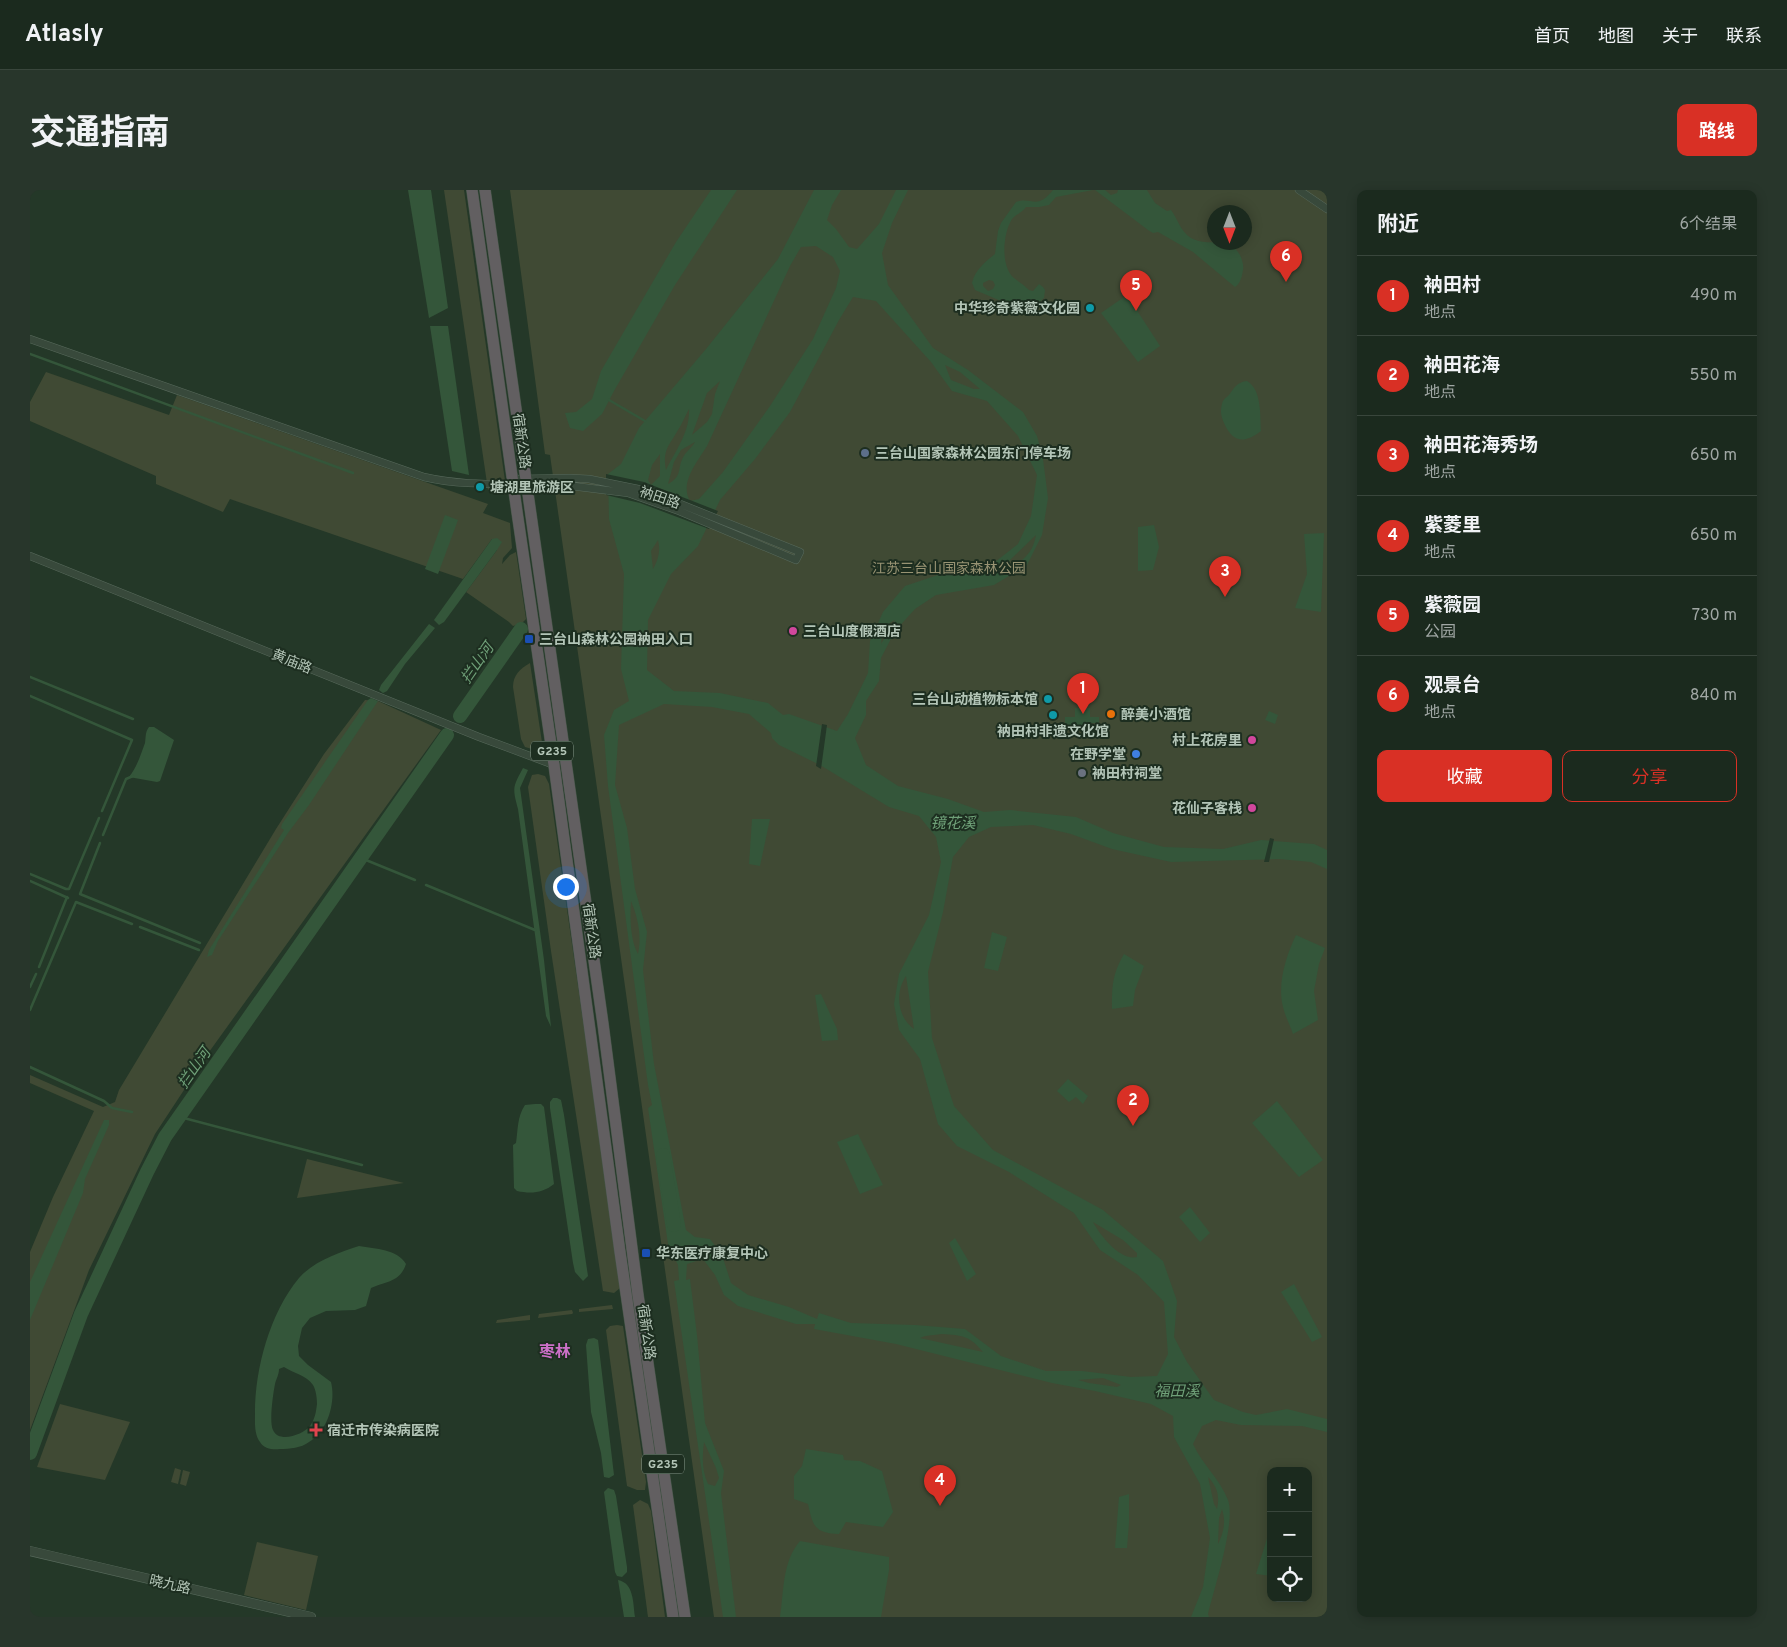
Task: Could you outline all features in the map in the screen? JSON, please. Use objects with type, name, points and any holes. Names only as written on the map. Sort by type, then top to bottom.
[{"type":"highway","name":"宿新公路","points":[[472,190],[554,765],[620,1252],[673,1617]]},
{"type":"highway","name":"宿新公路","points":[[485,190],[602,1024],[640,1310],[685,1617]]},
{"type":"street","points":[[1299,190],[1327,209]]},
{"type":"street","name":"衲田路","points":[[30,339],[424,476],[447,482],[476,485],[588,483],[628,493],[715,522],[800,552],[796,560],[715,522]]},
{"type":"street","name":"黄庙路","points":[[30,556],[479,737],[554,765]]},
{"type":"street","name":"晓九路","points":[[30,1551],[311,1617]]},
{"type":"green space","points":[[444,190],[464,190],[507,495],[488,490]]},
{"type":"green space","name":"江苏三台山国家森林公园","points":[[510,190],[1327,190],[1327,1617],[714,1617],[550,455],[545,454]]},
{"type":"green space","points":[[46,372],[169,415],[177,395],[488,504],[483,513],[510,523],[512,548],[503,558],[502,564],[510,555],[516,552],[526,619],[521,624],[513,626],[466,592],[497,550],[492,539],[463,579],[230,499],[223,512],[156,484],[156,476],[30,421],[30,402]]},
{"type":"green space","points":[[530,663],[543,749],[525,747],[521,739],[513,687],[514,679],[518,673]]},
{"type":"green space","points":[[365,700],[378,701],[441,730],[209,1052],[155,1134],[89,1270],[30,1430],[30,1252],[53,1197],[94,1111],[30,1083],[30,1075],[103,1107],[115,1102],[119,1090],[276,829],[324,754]]},
{"type":"green space","points":[[532,775],[545,776],[549,784],[620,1279],[620,1288],[614,1293],[603,1291],[551,951],[528,787]]},
{"type":"green space","points":[[307,1159],[404,1183],[297,1198]]},
{"type":"green space","points":[[612,1305],[613,1309],[579,1312],[579,1309]]},
{"type":"green space","points":[[572,1310],[572,1314],[538,1318],[539,1314]]},
{"type":"green space","points":[[530,1315],[530,1320],[496,1323],[497,1320]]},
{"type":"green space","points":[[610,1326],[623,1326],[646,1482],[645,1490],[637,1490],[627,1486],[606,1330]]},
{"type":"green space","points":[[60,1404],[130,1422],[105,1480],[37,1467]]},
{"type":"green space","points":[[175,1468],[181,1470],[178,1484],[171,1482]]},
{"type":"green space","points":[[183,1470],[190,1472],[186,1486],[180,1484]]},
{"type":"green space","points":[[640,1500],[648,1504],[651,1511],[665,1617],[648,1617],[633,1505]]},
{"type":"green space","points":[[257,1542],[318,1556],[306,1610],[244,1595]]},
{"type":"water","points":[[408,190],[431,190],[448,308],[429,318]]},
{"type":"water","points":[[711,190],[737,190],[675,285],[602,414],[583,431],[570,428],[565,413],[576,412],[592,399],[601,371],[676,242]]},
{"type":"water","points":[[814,190],[841,190],[832,205],[827,220],[849,247],[857,249],[879,224],[896,190],[908,190],[892,223],[882,253],[888,285],[933,348],[968,370],[1023,412],[1037,436],[1043,459],[1048,498],[1042,535],[1027,565],[994,585],[936,595],[915,609],[895,631],[881,658],[879,681],[866,701],[866,715],[855,738],[866,765],[898,786],[948,799],[984,812],[1010,810],[1076,817],[1113,833],[1164,847],[1223,849],[1261,840],[1314,844],[1327,850],[1327,869],[1311,862],[1279,859],[1171,862],[1112,849],[1071,834],[1033,825],[991,827],[969,837],[953,857],[943,912],[928,972],[932,1038],[954,1106],[993,1150],[1103,1210],[1163,1261],[1177,1301],[1174,1337],[1187,1362],[1214,1400],[1243,1412],[1256,1415],[1287,1409],[1327,1419],[1327,1432],[1302,1426],[1241,1425],[1216,1420],[1202,1426],[1193,1444],[1225,1492],[1230,1510],[1227,1539],[1208,1614],[1209,1617],[1191,1617],[1203,1587],[1210,1538],[1200,1484],[1174,1437],[1173,1416],[1151,1404],[1052,1383],[896,1344],[814,1329],[815,1324],[796,1324],[738,1306],[724,1295],[715,1275],[703,1259],[687,1264],[686,1280],[690,1279],[705,1423],[724,1471],[721,1493],[736,1617],[723,1617],[674,1281],[679,1280],[678,1265],[668,1244],[648,1108],[652,1105],[608,786],[604,735],[614,710],[629,701],[621,669],[624,574],[609,519],[608,474],[621,464],[639,428],[706,349],[778,259]],"holes":[[[816,246],[833,257],[840,271],[836,288],[813,339],[770,406],[723,472],[699,499],[690,501],[687,494],[688,480],[707,446],[790,266],[801,247]],[[853,297],[876,301],[931,362],[952,391],[987,401],[1018,436],[1037,475],[1031,516],[1018,544],[995,562],[944,573],[905,586],[883,612],[870,641],[868,673],[848,714],[837,731],[789,714],[783,715],[768,703],[720,693],[674,691],[647,670],[648,620],[671,574],[698,546],[720,500],[755,459],[790,412]],[[945,365],[960,372],[980,389],[974,389],[951,380]],[[720,381],[715,394],[712,414],[707,422],[692,435],[707,393]],[[689,409],[685,433],[666,470],[665,458],[667,448]],[[695,442],[682,459],[678,474],[668,484],[674,462],[681,450]],[[660,454],[660,476],[651,485],[648,480],[652,465]],[[1036,535],[1029,553],[1015,564],[1003,569]],[[658,540],[658,559],[653,569],[651,551]],[[895,620],[881,644],[886,627]],[[664,704],[712,707],[749,714],[771,733],[772,738],[779,745],[820,765],[889,807],[919,816],[936,837],[941,862],[929,915],[899,974],[894,1004],[899,1030],[920,1059],[938,1124],[957,1146],[1009,1172],[1074,1213],[1100,1250],[1138,1275],[1164,1302],[1168,1354],[1157,1376],[1131,1377],[1082,1371],[1046,1371],[1001,1356],[965,1329],[851,1323],[819,1313],[817,1319],[789,1307],[748,1295],[731,1283],[722,1255],[710,1239],[695,1237],[686,1230],[654,1064],[643,970],[647,932],[635,889],[627,828],[615,785],[619,725]],[[631,901],[639,927],[640,941],[638,954],[633,942],[631,914]],[[906,976],[914,1029],[904,1018],[900,1004],[900,989]],[[670,1168],[675,1194],[671,1209],[663,1189],[665,1179]],[[1093,1222],[1123,1240],[1137,1253],[1137,1257],[1124,1255],[1111,1246],[1100,1234]],[[942,1334],[955,1335],[965,1337],[983,1352],[920,1338]],[[1103,1378],[1121,1385],[1117,1387],[1089,1383],[1078,1380]],[[704,1442],[719,1478],[715,1486],[708,1484],[703,1458]],[[1208,1477],[1216,1488],[1217,1509],[1214,1504]],[[1222,1509],[1224,1522],[1218,1544],[1219,1518]]]},
{"type":"water","points":[[1053,190],[1093,190],[1056,197],[1049,205],[1026,207],[1012,219],[1004,249],[1010,273],[1029,290],[1033,291],[1039,284],[1045,290],[1044,298],[1028,312],[1019,315],[1014,314],[1001,301],[975,290],[972,283],[973,278],[984,263],[995,254],[1001,223],[1016,202],[1034,202],[1042,200]],"holes":[[[989,280],[993,281],[995,285],[993,289],[988,291],[983,286],[983,283]]]},
{"type":"water","points":[[1095,190],[1105,190],[1111,195],[1117,193],[1118,190],[1147,190],[1155,203],[1167,211],[1171,210],[1187,235],[1198,241],[1207,242],[1207,250],[1236,250],[1240,255],[1243,265],[1243,273],[1237,286],[1235,287],[1193,252],[1158,232],[1153,233]]},
{"type":"water","points":[[1127,295],[1160,346],[1138,362],[1101,313]]},
{"type":"water","points":[[430,326],[448,326],[469,475],[452,471]]},
{"type":"water","points":[[1247,381],[1252,385],[1258,397],[1261,431],[1249,438],[1240,439],[1235,438],[1227,430],[1222,418],[1221,409],[1223,401],[1234,388],[1238,384]]},
{"type":"water","points":[[445,515],[458,520],[438,574],[425,569]]},
{"type":"water","points":[[1154,525],[1159,547],[1153,570],[1138,571],[1138,527]]},
{"type":"water","points":[[1324,533],[1321,612],[1295,608],[1307,574],[1304,534]]},
{"type":"water","points":[[497,538],[502,542],[497,550],[444,622],[439,625],[434,620],[492,539]]},
{"type":"water","points":[[429,624],[435,628],[405,664],[387,691],[383,693],[379,690],[381,685]]},
{"type":"water","points":[[371,698],[378,701],[309,805],[288,833],[218,941],[212,955],[207,957],[209,950],[284,830],[281,828],[282,824]]},
{"type":"water","points":[[1075,708],[1090,708],[1090,717],[1099,717],[1099,723],[1083,723],[1083,729],[1071,730],[1065,723],[1065,717],[1075,717]]},
{"type":"water","points":[[1269,711],[1278,715],[1275,724],[1265,720]]},
{"type":"water","points":[[149,727],[154,727],[174,740],[160,781],[157,782],[129,777],[140,756]]},
{"type":"water","points":[[523,768],[528,770],[520,788],[544,960],[551,1027],[546,1016],[514,791],[515,784]]},
{"type":"water","points":[[752,819],[770,819],[760,866],[749,864]]},
{"type":"water","points":[[992,932],[1007,937],[998,971],[984,968]]},
{"type":"water","points":[[1296,935],[1325,948],[1319,964],[1314,991],[1318,1020],[1293,1034],[1284,1010],[1281,989],[1286,961]]},
{"type":"water","points":[[1124,954],[1144,966],[1135,990],[1133,1006],[1112,1009],[1114,981],[1117,968]]},
{"type":"water","points":[[821,994],[837,1029],[838,1040],[822,1041],[815,995]]},
{"type":"water","points":[[1068,1079],[1088,1096],[1083,1104],[1076,1097],[1069,1102],[1057,1091]]},
{"type":"water","points":[[553,1098],[561,1100],[564,1115],[588,1276],[583,1281],[575,1272],[573,1263],[550,1108],[550,1102]]},
{"type":"water","points":[[1277,1101],[1323,1160],[1299,1177],[1252,1123]]},
{"type":"water","points":[[541,1104],[544,1107],[554,1184],[541,1191],[517,1191],[514,1188],[513,1145],[516,1143],[520,1114],[525,1105]]},
{"type":"water","points":[[104,1120],[109,1120],[109,1125],[85,1179],[83,1193],[30,1320],[30,1282]]},
{"type":"water","points":[[858,1134],[883,1185],[860,1194],[837,1142]]},
{"type":"water","points":[[1190,1207],[1210,1233],[1200,1242],[1179,1217]]},
{"type":"water","points":[[955,1238],[976,1274],[967,1281],[949,1243]]},
{"type":"water","points":[[359,1246],[386,1250],[397,1255],[406,1264],[397,1278],[371,1288],[366,1306],[355,1310],[326,1311],[310,1318],[302,1328],[298,1346],[299,1356],[331,1382],[332,1398],[329,1415],[321,1431],[306,1444],[288,1449],[266,1448],[258,1439],[256,1432],[256,1396],[261,1360],[272,1324],[289,1292],[305,1272],[327,1258]],"holes":[[[284,1367],[303,1376],[313,1385],[317,1404],[316,1413],[310,1426],[303,1432],[286,1437],[276,1434],[273,1430],[271,1415],[275,1382],[279,1369]]]},
{"type":"water","points":[[1294,1284],[1322,1337],[1312,1342],[1281,1292]]},
{"type":"water","points":[[594,1338],[598,1340],[614,1475],[609,1478],[604,1477],[601,1453],[591,1412],[586,1345],[588,1339]]},
{"type":"water","points":[[806,1449],[843,1455],[844,1460],[860,1461],[882,1471],[893,1512],[883,1527],[846,1522],[839,1534],[824,1532],[816,1527],[811,1518],[808,1504],[794,1499],[794,1476],[802,1466]]},
{"type":"water","points":[[608,1488],[614,1490],[616,1496],[627,1567],[627,1572],[622,1577],[617,1576],[615,1572],[604,1492]]},
{"type":"water","points":[[1129,1494],[1127,1548],[1115,1548],[1119,1497]]},
{"type":"water","points":[[1267,1538],[1267,1575],[1256,1574]]},
{"type":"water","points":[[800,1541],[889,1557],[889,1570],[881,1617],[780,1617],[787,1567],[794,1549]]},
{"type":"water","points":[[618,1580],[630,1589],[635,1617],[624,1617]]},
{"type":"pier","points":[[606,474],[644,482],[718,511],[709,529],[640,503],[606,495]]},
{"type":"pier","points":[[822,724],[827,725],[821,769],[816,766]]},
{"type":"pier","points":[[1270,838],[1274,839],[1269,862],[1264,862]]},
{"type":"waterway","points":[[30,354],[353,473]]},
{"type":"waterway","points":[[609,400],[645,421]]},
{"type":"waterway","name":"拦山河","points":[[460,716],[521,629]]},
{"type":"waterway","points":[[30,677],[133,719]]},
{"type":"waterway","points":[[30,696],[132,740],[102,811]]},
{"type":"waterway","name":"拦山河","points":[[30,1453],[81,1314],[165,1137],[447,735]]},
{"type":"waterway","points":[[103,835],[126,779],[133,776]]},
{"type":"waterway","points":[[30,874],[69,889],[99,818]]},
{"type":"waterway","points":[[100,843],[80,894],[200,943]]},
{"type":"waterway","points":[[361,858],[415,880]]},
{"type":"waterway","points":[[30,881],[68,898]]},
{"type":"waterway","points":[[426,885],[535,930]]},
{"type":"waterway","points":[[39,967],[67,897]]},
{"type":"waterway","points":[[30,1010],[76,902],[132,924]]},
{"type":"waterway","points":[[140,927],[199,950]]},
{"type":"waterway","points":[[30,987],[36,974]]},
{"type":"waterway","points":[[30,1067],[104,1101],[112,1108],[132,1112]]},
{"type":"waterway","points":[[180,1117],[362,1165]]},
{"type":"waterway","points":[[663,1155],[674,1225]]},
{"type":"place","name":"观景台","points":[[1286,282]]},
{"type":"place","name":"中华珍奇紫薇文化园","points":[[1090,308]]},
{"type":"place","name":"紫薇园","points":[[1136,311]]},
{"type":"place","name":"三台山国家森林公园东门停车场","points":[[865,453]]},
{"type":"place","name":"塘湖里旅游区","points":[[480,487]]},
{"type":"place","name":"衲田花海秀场","points":[[1225,597]]},
{"type":"place","name":"三台山度假酒店","points":[[793,631]]},
{"type":"place","name":"三台山森林公园衲田入口","points":[[529,639]]},
{"type":"place","name":"三台山动植物标本馆","points":[[1048,699]]},
{"type":"place","name":"衲田村","points":[[1083,714]]},
{"type":"place","name":"醉美小酒馆","points":[[1111,714]]},
{"type":"place","name":"衲田村非遗文化馆","points":[[1053,715]]},
{"type":"place","name":"村上花房里","points":[[1252,740]]},
{"type":"place","name":"在野学堂","points":[[1136,754]]},
{"type":"place","name":"衲田村祠堂","points":[[1082,773]]},
{"type":"place","name":"花仙子客栈","points":[[1252,808]]},
{"type":"place","name":"衲田花海","points":[[1133,1126]]},
{"type":"place","name":"华东医疗康复中心","points":[[646,1253]]},
{"type":"place","name":"宿迁市传染病医院","points":[[316,1430]]},
{"type":"place","name":"紫菱里","points":[[940,1506]]},
{"type":"district","name":"枣林","points":[[555,1351]]},
{"type":"water label","name":"镜花溪","points":[[953,823]]},
{"type":"water label","name":"福田溪","points":[[1177,1391]]}]
